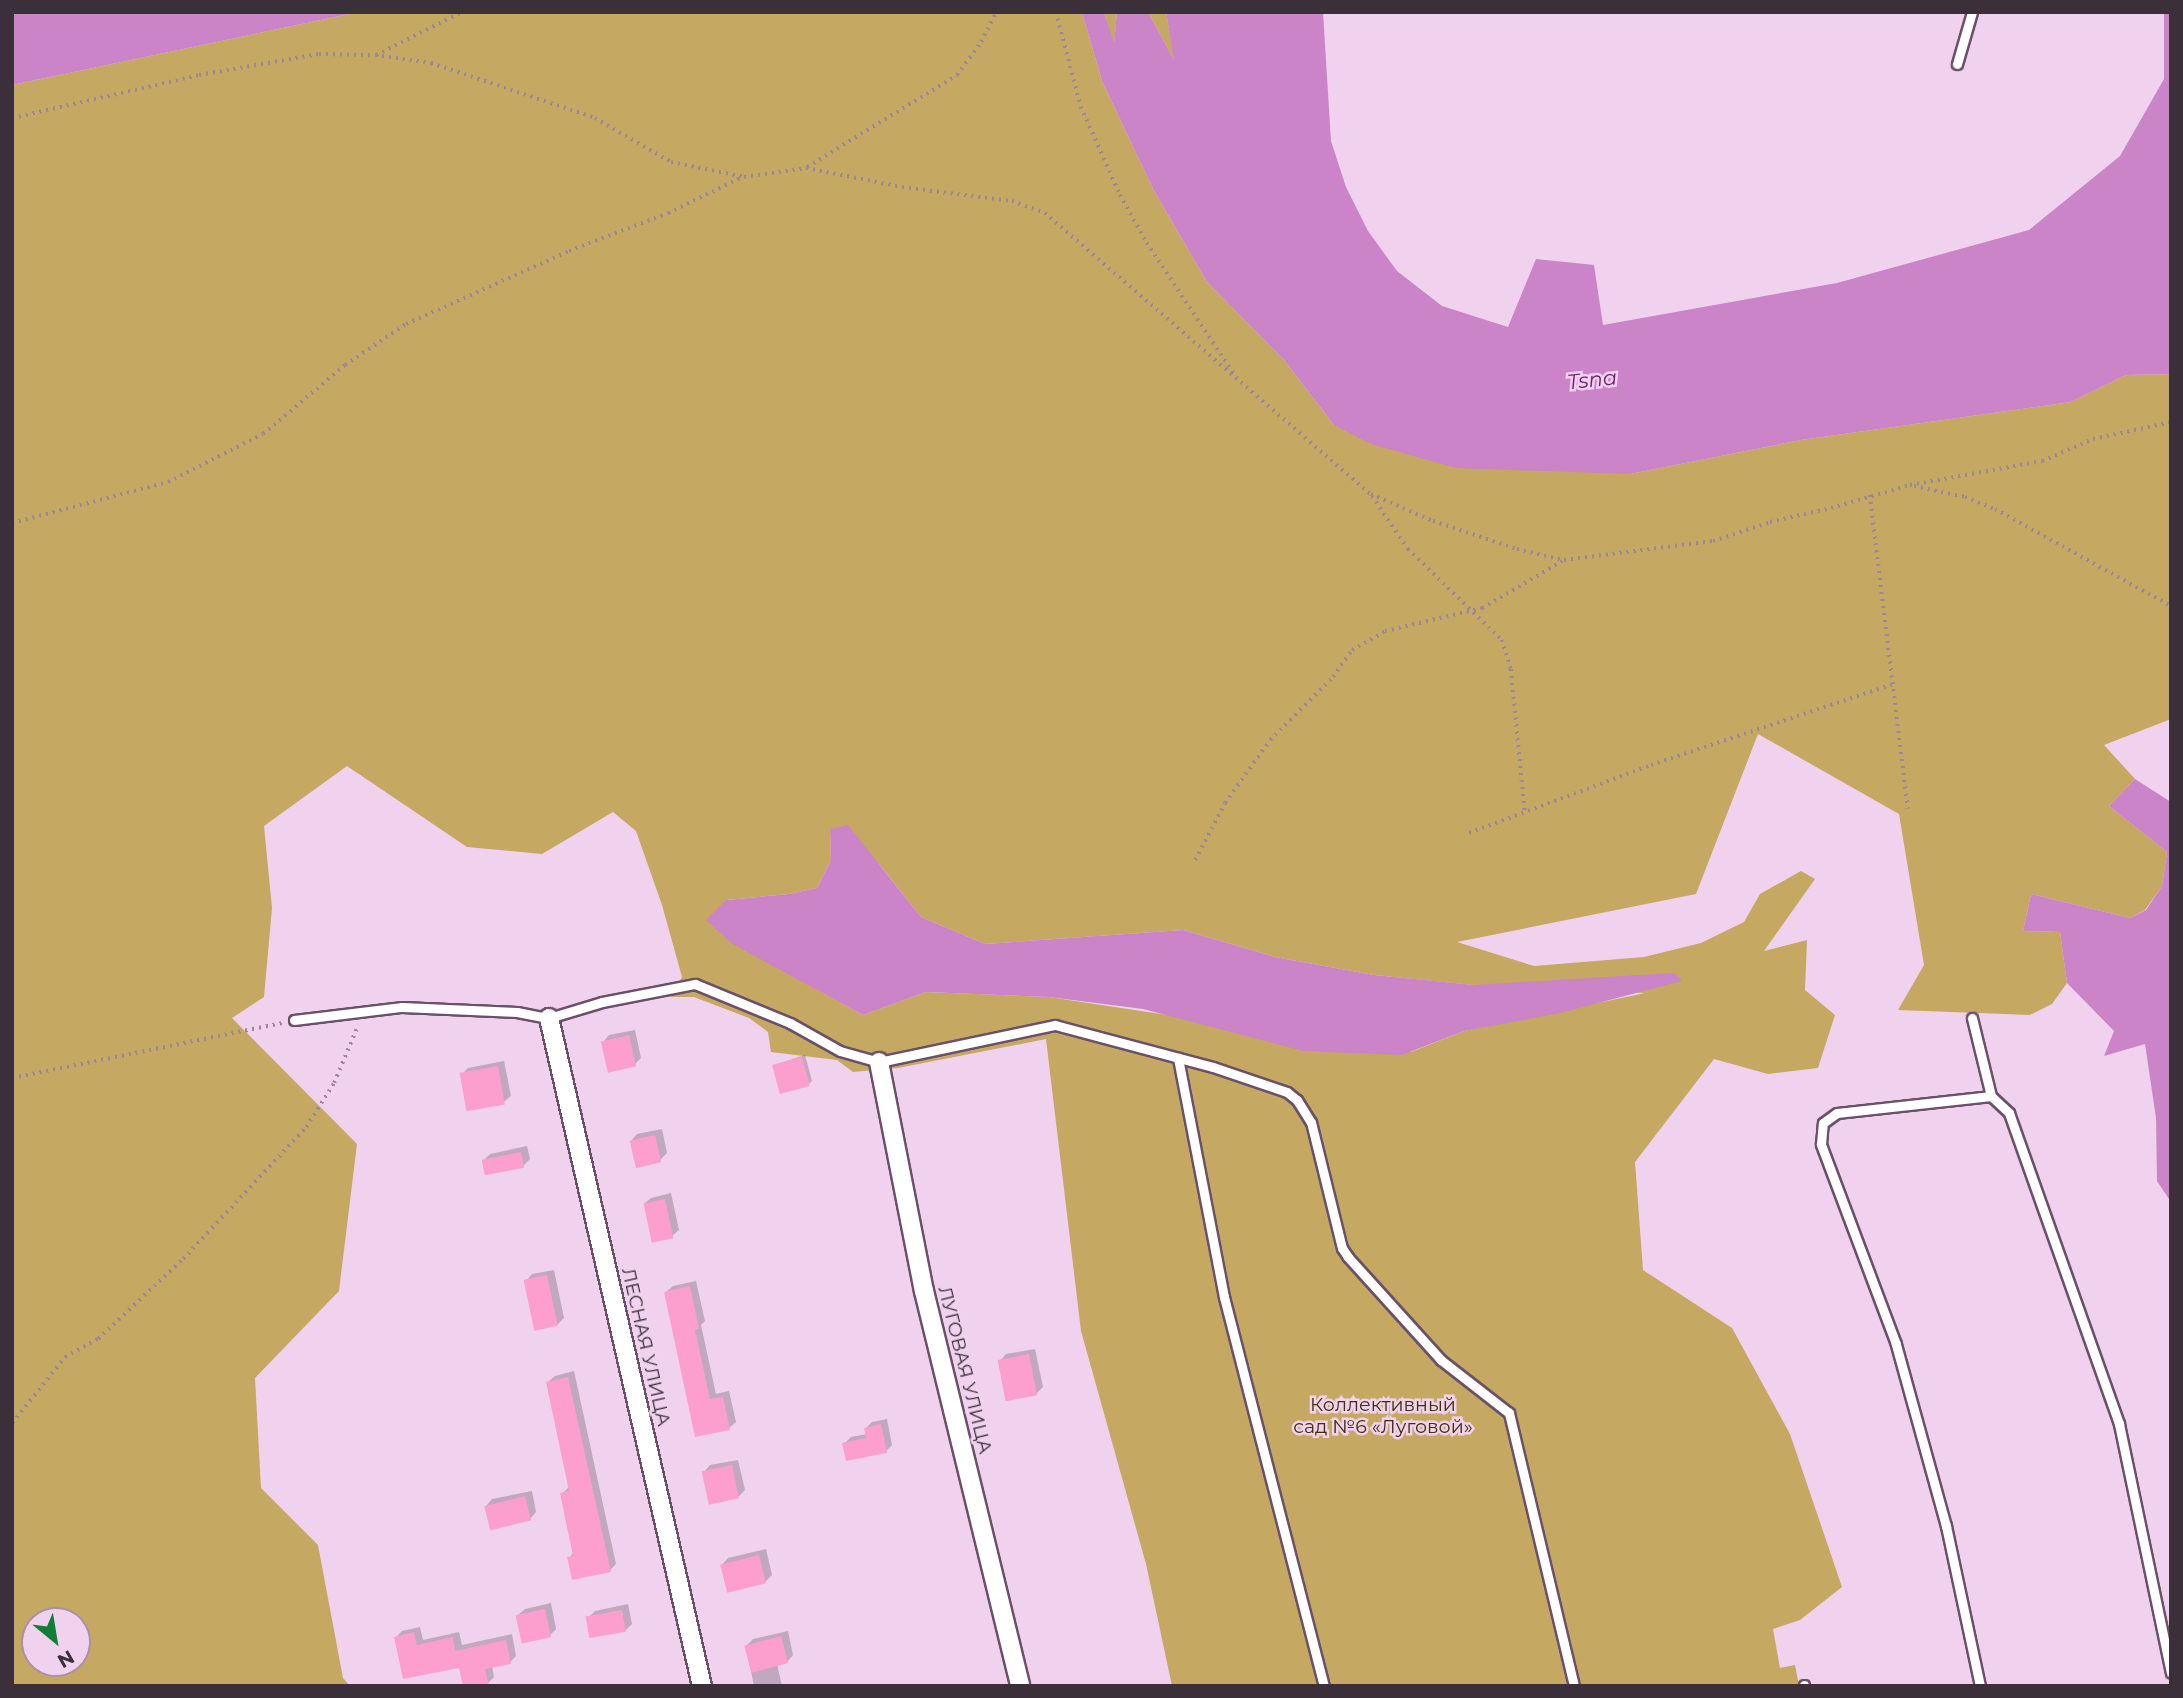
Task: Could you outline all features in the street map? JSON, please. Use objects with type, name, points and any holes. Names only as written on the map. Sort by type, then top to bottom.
[{"type":"street","name":"ЛЕСНАЯ УЛИЦА","points":[[549,1018],[702,1686]]},
{"type":"street","name":"ЛУГОВАЯ УЛИЦА","points":[[879,1062],[924,1291],[1020,1686]]},
{"type":"lane","points":[[1956,64],[1972,12]]},
{"type":"lane","points":[[294,1020],[402,1007],[517,1012],[549,1018],[602,1002],[695,984],[790,1023],[840,1051],[879,1062],[1055,1026],[1276,1087],[1297,1100],[1311,1122],[1342,1248],[1348,1257],[1441,1360],[1510,1413],[1574,1686]]},
{"type":"lane","points":[[1972,1018],[1991,1096],[2009,1113],[2119,1424],[2171,1674]]},
{"type":"lane","points":[[1178,1058],[1224,1297],[1324,1686]]},
{"type":"lane","points":[[1980,1686],[1946,1526],[1896,1344],[1821,1144],[1820,1132],[1823,1123],[1837,1113],[1991,1096]]},
{"type":"path","points":[[375,55],[462,12]]},
{"type":"path","points":[[806,168],[957,75],[981,42],[996,12]]},
{"type":"path","points":[[1056,12],[1081,107],[1120,195],[1147,243],[1241,385]]},
{"type":"path","points":[[12,118],[199,75],[292,58],[319,54],[375,55],[431,63],[546,101],[595,118],[671,162],[744,177]]},
{"type":"path","points":[[12,523],[168,482],[263,434],[345,365],[406,324],[569,251],[668,213],[744,177],[806,168],[902,187],[1012,201],[1045,213],[1241,385],[1371,494],[1408,549],[1502,640],[1511,669],[1525,812]]},
{"type":"path","points":[[1371,494],[1433,521],[1517,549],[1563,560],[1713,541],[1910,485],[2042,461],[2093,439],[2171,422]]},
{"type":"path","points":[[1910,485],[1965,498],[1996,509],[2171,606]]},
{"type":"path","points":[[1870,495],[1908,809]]},
{"type":"path","points":[[1195,860],[1225,803],[1270,740],[1333,677],[1352,650],[1385,631],[1482,608],[1563,560]]},
{"type":"path","points":[[1469,833],[1651,765],[1893,684]]},
{"type":"path","points":[[12,1423],[65,1357],[98,1339],[183,1259],[306,1128],[334,1083],[362,1013]]},
{"type":"path","points":[[12,1078],[294,1020]]},
{"type":"green space","name":"Коллективный сад №6 «Луговой»","points":[[359,12],[1082,12],[1102,81],[1153,189],[1207,282],[1284,360],[1334,425],[1630,474],[1801,440],[2071,402],[2126,375],[2171,374],[2171,719],[2104,745],[2135,779],[2109,806],[2167,852],[2162,886],[2145,910],[2130,918],[2031,894],[2023,931],[2060,932],[2067,983],[2052,1004],[2030,1015],[1898,1010],[1924,965],[1899,814],[1758,734],[1696,894],[1457,942],[1534,966],[1644,957],[1701,943],[1744,922],[1760,894],[1801,871],[1815,879],[1764,951],[1807,940],[1805,990],[1835,1015],[1818,1068],[1768,1074],[1714,1059],[1635,1162],[1643,1270],[1732,1328],[1790,1434],[1842,1587],[1800,1620],[1773,1629],[1780,1668],[1795,1665],[1799,1686],[1172,1686],[1146,1564],[1081,1331],[1046,1039],[898,1068],[853,1072],[837,1060],[771,1052],[768,1032],[749,1018],[694,997],[670,997],[682,977],[662,905],[636,831],[613,812],[542,854],[467,847],[347,766],[264,826],[272,908],[264,997],[232,1018],[357,1144],[339,1291],[255,1378],[261,1488],[318,1545],[343,1678],[350,1686],[12,1686],[12,85]],"holes":[[[830,829],[880,865],[921,917],[985,944],[1183,930],[1275,957],[1374,975],[1473,985],[1645,993],[1464,1031],[1411,1052],[1049,997],[926,992],[863,1015],[814,988],[726,900],[789,894],[817,888],[831,860]]]},
{"type":"green space","points":[[1104,12],[1117,12],[1114,46]]},
{"type":"green space","points":[[1148,12],[1166,12],[1175,62]]},
{"type":"water","points":[[12,12],[359,12],[12,85]]},
{"type":"water","name":"Tsna","points":[[1082,12],[1104,12],[1114,43],[1117,12],[1148,12],[1174,60],[1166,12],[1323,12],[1331,141],[1346,187],[1368,231],[1397,271],[1442,306],[1508,327],[1536,259],[1594,265],[1603,325],[1837,283],[2029,230],[2120,156],[2164,79],[2164,12],[2171,12],[2171,374],[2126,375],[2071,402],[1801,440],[1630,474],[1456,468],[1371,444],[1334,425],[1284,360],[1207,282],[1153,189],[1102,81]]},
{"type":"water","points":[[2135,779],[2171,802],[2171,1202],[2157,1181],[2156,1118],[2145,1044],[2104,1056],[2114,1031],[2067,983],[2060,932],[2023,931],[2031,894],[2130,918],[2146,910],[2162,886],[2167,852],[2109,806]]},
{"type":"water","points":[[848,825],[921,917],[985,944],[1183,930],[1275,957],[1374,975],[1473,985],[1674,973],[1682,981],[1560,1013],[1464,1031],[1402,1055],[1303,1051],[1143,1009],[1049,997],[926,992],[863,1015],[731,943],[706,920],[726,900],[789,894],[817,888],[831,860],[830,829]]},
{"type":"building","points":[[629,1035],[636,1066],[608,1073],[601,1042]]},
{"type":"building","points":[[802,1057],[810,1086],[780,1094],[772,1065]]},
{"type":"building","points":[[498,1066],[505,1104],[466,1111],[460,1073]]},
{"type":"building","points":[[655,1135],[661,1162],[636,1168],[630,1141]]},
{"type":"building","points":[[521,1152],[524,1168],[485,1175],[482,1160]]},
{"type":"building","points":[[665,1199],[673,1238],[652,1243],[643,1204]]},
{"type":"building","points":[[547,1275],[558,1326],[534,1331],[524,1280]]},
{"type":"building","points":[[690,1286],[699,1329],[695,1330],[710,1399],[723,1397],[730,1430],[695,1437],[664,1292]]},
{"type":"building","points":[[1029,1354],[1037,1395],[1006,1401],[998,1360]]},
{"type":"building","points":[[568,1377],[611,1572],[572,1580],[567,1557],[573,1556],[560,1493],[569,1491],[546,1382]]},
{"type":"building","points":[[881,1424],[887,1453],[846,1461],[842,1443],[866,1438],[864,1428]]},
{"type":"building","points":[[732,1465],[739,1498],[709,1505],[702,1471]]},
{"type":"building","points":[[525,1496],[531,1520],[490,1530],[484,1506]]},
{"type":"building","points":[[759,1555],[766,1583],[727,1593],[720,1565]]},
{"type":"building","points":[[545,1609],[551,1637],[522,1644],[516,1615]]},
{"type":"building","points":[[622,1610],[626,1632],[589,1638],[586,1616]]},
{"type":"building","points":[[414,1632],[417,1645],[453,1637],[455,1651],[506,1640],[511,1664],[485,1669],[489,1686],[463,1686],[459,1668],[403,1679],[394,1637]]},
{"type":"building","points":[[781,1636],[788,1663],[752,1673],[744,1646]]}]
